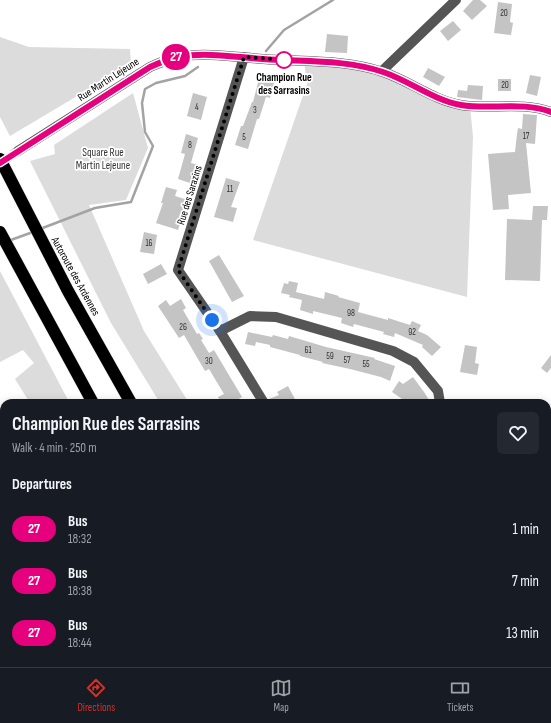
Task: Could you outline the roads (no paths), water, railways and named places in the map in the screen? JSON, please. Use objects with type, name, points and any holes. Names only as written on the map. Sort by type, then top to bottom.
[{"type":"highway","name":"Autoroute des Ardennes","points":[[0,159],[68,291],[129,399]]},
{"type":"highway","points":[[0,232],[91,399]]},
{"type":"street","points":[[382,72],[456,0]]},
{"type":"street","name":"Rue Martin Lejeune","points":[[18,151],[150,67],[167,60],[192,55],[244,57],[360,66],[405,80],[433,96],[460,105],[541,108],[551,112]]},
{"type":"street","name":"Rue des Sarazins","points":[[244,57],[178,270],[220,331],[262,399]]},
{"type":"street","points":[[220,331],[250,316],[276,317],[393,351],[414,362],[438,391],[439,399]]},
{"type":"waterway","points":[[266,51],[284,30],[333,0]]},
{"type":"waterway","points":[[40,229],[95,208],[131,202],[153,146],[145,132],[142,103],[145,89],[156,83],[185,76],[198,67]]},
{"type":"waterway","points":[[8,241],[33,232]]},
{"type":"tunnel","points":[[0,163],[18,151]]},
{"type":"place","name":"Champion Rue des Sarrasins","points":[[284,60]]},
{"type":"park label","name":"Square Rue Martin Lejeune","points":[[103,158]]}]
